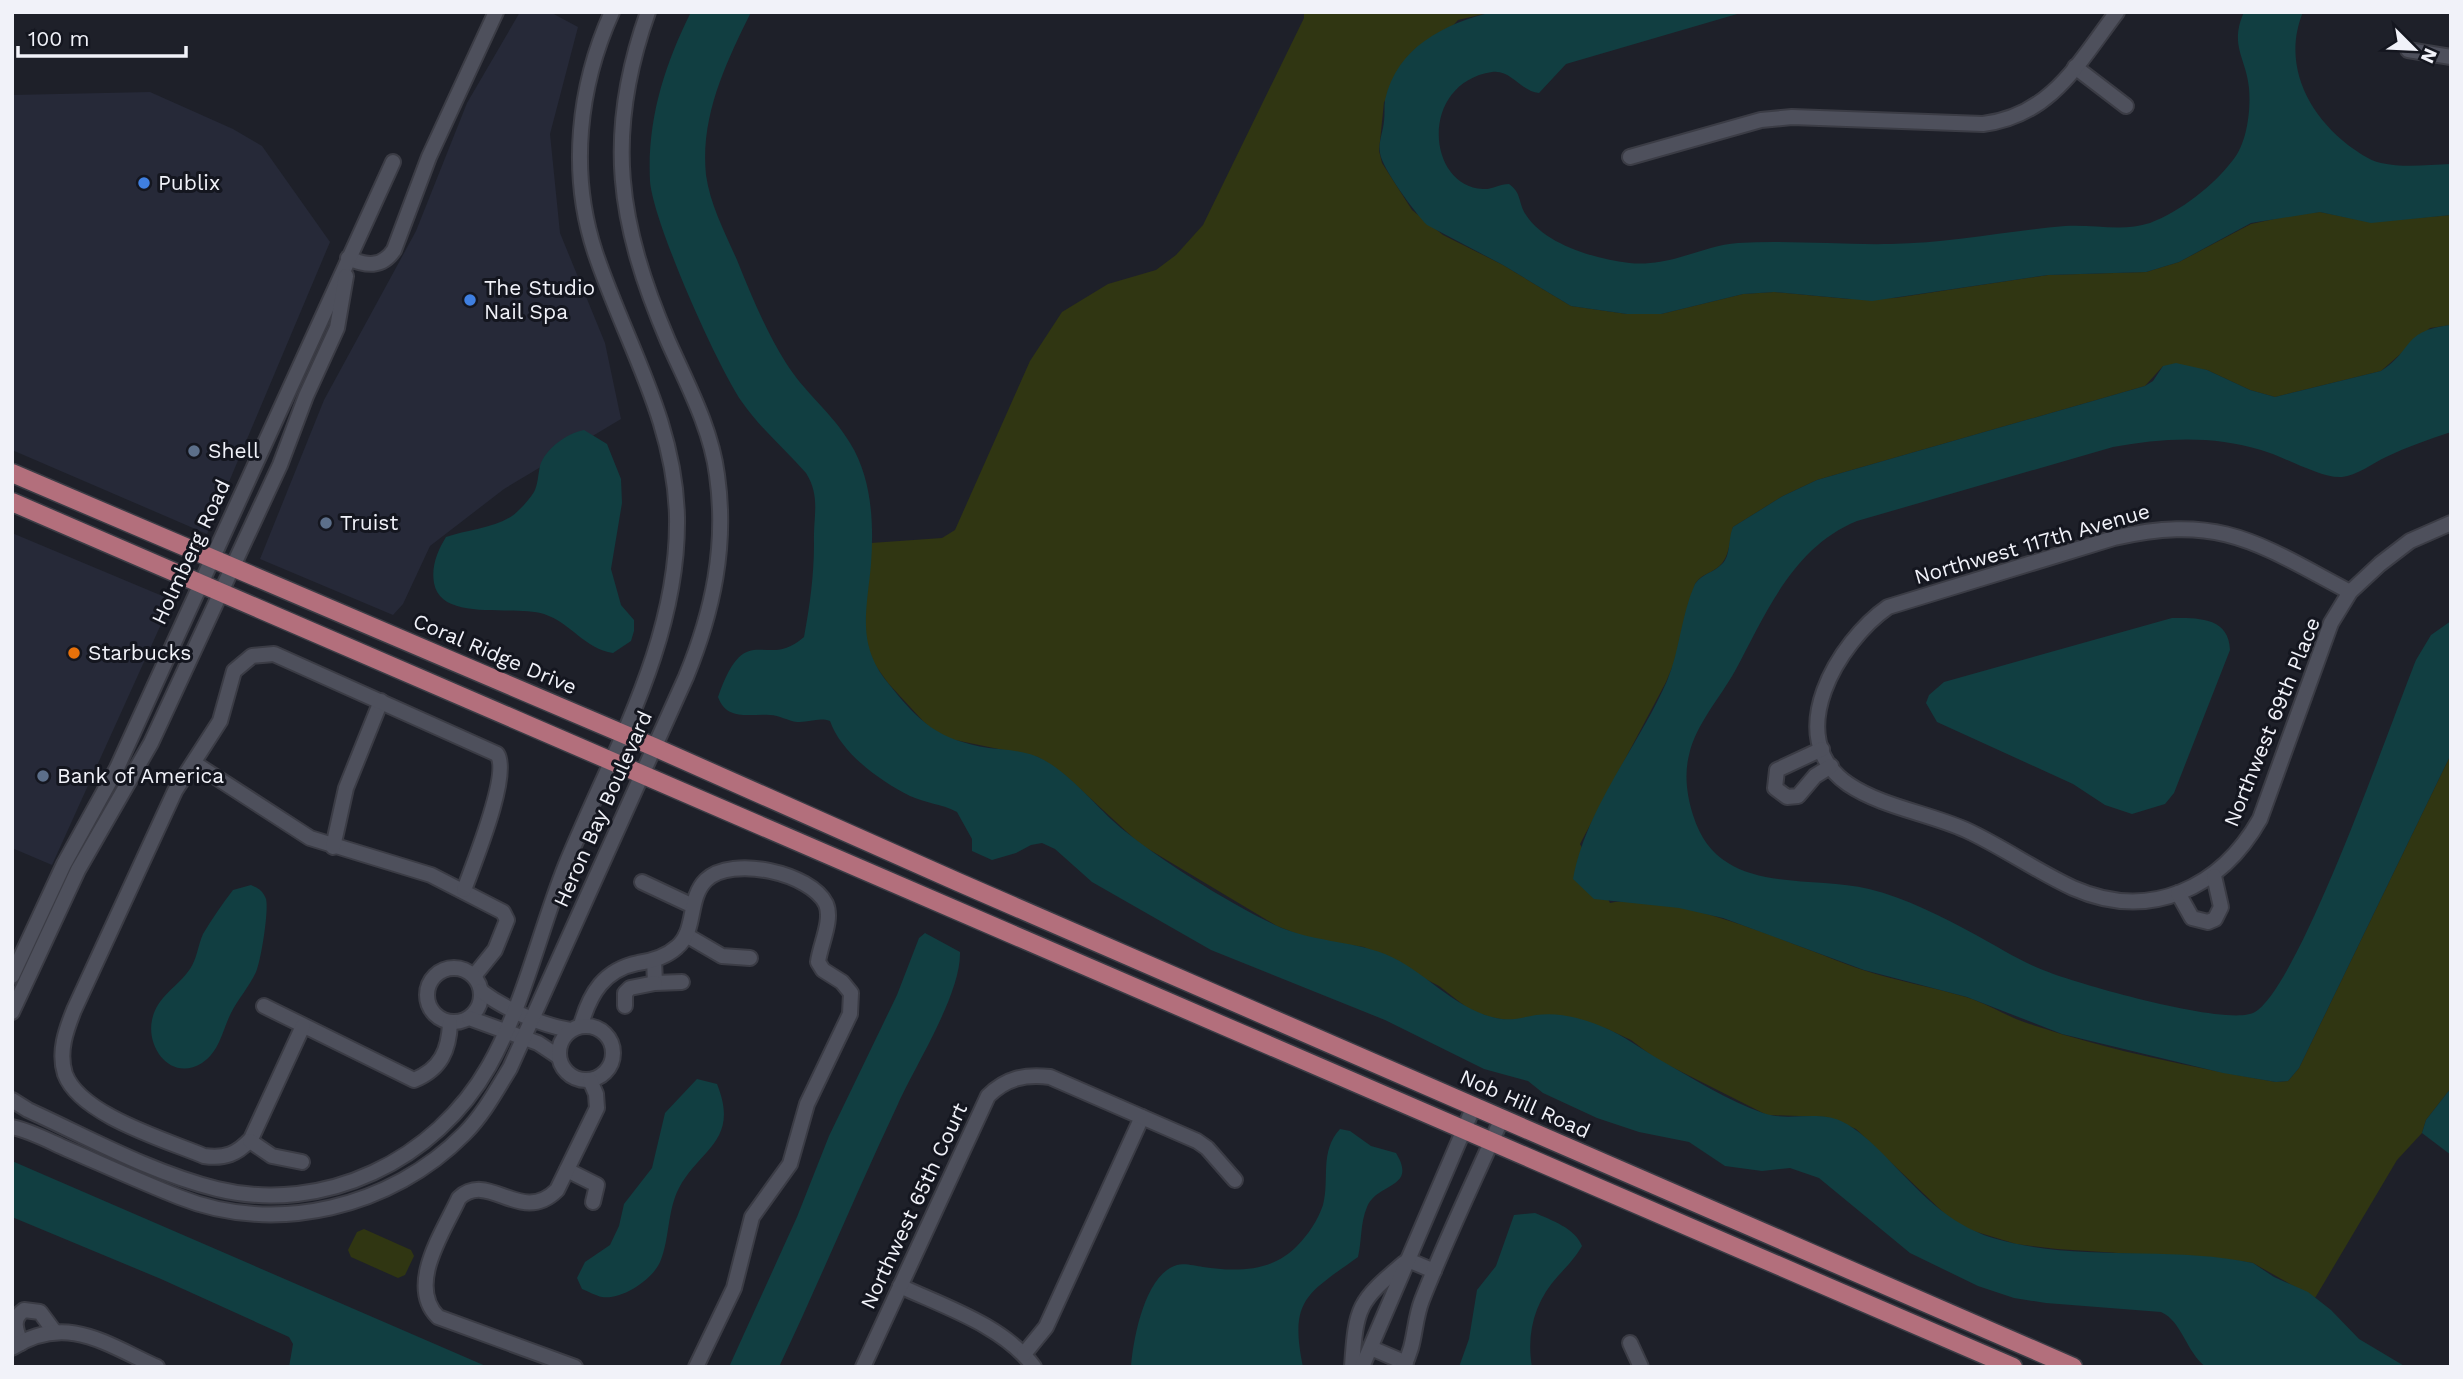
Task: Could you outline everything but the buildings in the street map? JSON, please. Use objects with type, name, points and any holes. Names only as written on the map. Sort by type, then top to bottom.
[{"type":"main road","name":"Coral Ridge Drive","points":[[12,473],[624,733],[958,882]]},
{"type":"main road","points":[[12,502],[2013,1367]]},
{"type":"main road","name":"Nob Hill Road","points":[[958,882],[2073,1367]]},
{"type":"street","points":[[393,162],[348,258],[360,263],[376,264],[394,250],[429,157],[496,12]]},
{"type":"street","name":"Heron Bay Boulevard","points":[[12,1100],[27,1110],[187,1180],[242,1194],[303,1194],[335,1188],[364,1178],[421,1146],[448,1122],[472,1094],[514,1010],[565,867],[652,664],[665,618],[677,521],[674,480],[664,428],[652,390],[595,250],[580,170],[585,95],[594,58],[612,12]]},
{"type":"street","name":"Heron Bay Boulevard","points":[[12,1127],[199,1204],[248,1213],[324,1209],[370,1197],[401,1182],[435,1159],[465,1133],[489,1103],[533,1018],[705,629],[718,572],[720,520],[717,473],[701,414],[635,258],[624,208],[621,122],[633,52],[648,12]]},
{"type":"street","points":[[1630,157],[1771,119],[1983,124],[2004,122],[2026,114],[2046,100],[2076,67],[2117,12]]},
{"type":"street","points":[[2408,50],[2451,57]]},
{"type":"street","points":[[2076,67],[2126,106]]},
{"type":"street","name":"Holmberg Road","points":[[12,976],[64,864],[117,768],[348,258]]},
{"type":"street","name":"Holmberg Road","points":[[12,1012],[78,870],[151,743],[280,465],[301,408],[337,328],[348,258]]},
{"type":"street","name":"Northwest 69th Place","points":[[1826,758],[1846,783],[1868,795],[1959,827],[2005,848],[2073,887],[2099,897],[2129,902],[2178,893],[2214,876],[2247,842],[2260,819],[2332,623],[2350,592],[2410,541],[2451,523]]},
{"type":"street","name":"Northwest 117th Avenue","points":[[1826,758],[1818,714],[1822,693],[1850,641],[1867,622],[1888,607],[2114,538],[2150,530],[2187,527],[2222,532],[2256,542],[2350,592]]},
{"type":"street","points":[[303,1026],[250,1141],[229,1156],[204,1156],[108,1114],[92,1104],[69,1083],[62,1062],[66,1030],[74,1010],[164,813],[220,721],[234,671],[252,656],[274,654],[486,748],[501,760],[498,789],[464,890]]},
{"type":"street","points":[[334,847],[346,788],[381,701]]},
{"type":"street","points":[[194,763],[291,827],[334,847],[395,862],[464,890],[503,912],[506,920],[495,950],[474,976]]},
{"type":"street","points":[[481,991],[533,1018],[576,1028],[590,1025],[605,1033],[613,1048],[613,1057],[606,1072],[590,1080],[573,1077],[561,1065],[561,1040],[576,1028],[599,983],[612,971],[654,960],[677,948],[687,935],[693,906],[706,880],[719,871],[757,868],[800,883],[817,894],[826,904],[828,917],[818,962],[823,970],[842,982],[852,1002],[850,1014],[807,1104],[790,1164],[747,1230],[734,1288],[696,1367]]},
{"type":"street","points":[[2178,893],[2192,918],[2208,922],[2215,919],[2221,907],[2214,876]]},
{"type":"street","points":[[642,881],[693,906]]},
{"type":"street","points":[[687,935],[722,956],[750,958]]},
{"type":"street","points":[[654,960],[655,983]]},
{"type":"street","points":[[457,968],[474,976],[481,991],[479,1006],[469,1018],[450,1023],[441,1020],[428,1006],[427,987],[438,972],[457,968]]},
{"type":"street","points":[[625,1006],[625,993],[630,988],[655,983],[682,982]]},
{"type":"street","points":[[264,1006],[414,1080],[427,1074],[440,1062],[449,1038],[450,1023]]},
{"type":"street","points":[[469,1018],[549,1049],[559,1057]]},
{"type":"street","name":"Northwest 65th Court","points":[[863,1367],[988,1096],[1006,1081],[1019,1077],[1051,1077],[1142,1117]]},
{"type":"street","points":[[575,1367],[522,1349],[481,1330],[452,1324],[429,1308],[425,1297],[429,1266],[459,1198],[467,1191],[477,1188],[524,1203],[536,1204],[557,1191],[597,1108],[596,1094],[590,1080]]},
{"type":"street","points":[[1362,1367],[1474,1106]]},
{"type":"street","points":[[1024,1354],[1046,1327],[1142,1117],[1208,1148],[1235,1180]]},
{"type":"street","points":[[1371,1348],[1405,1365],[1416,1334],[1419,1308],[1502,1118]]},
{"type":"street","points":[[250,1141],[272,1156],[302,1162]]},
{"type":"street","points":[[567,1170],[597,1185],[593,1202]]},
{"type":"street","points":[[1408,1260],[1434,1271]]},
{"type":"street","points":[[1352,1367],[1359,1307],[1368,1293],[1408,1260]]},
{"type":"street","points":[[900,1286],[980,1324],[1024,1354],[1034,1367]]},
{"type":"street","points":[[54,1331],[40,1312],[24,1310],[16,1318],[15,1325],[22,1343],[54,1331],[84,1334],[157,1367]]},
{"type":"street","points":[[1630,1343],[1641,1367]]},
{"type":"shaded area","points":[[520,12],[550,12],[578,27],[550,134],[560,233],[605,343],[621,419],[504,489],[430,546],[403,604],[393,615],[260,559],[324,400],[416,231],[467,103]]},
{"type":"shaded area","points":[[691,12],[751,12],[724,70],[711,111],[705,153],[708,186],[714,208],[759,313],[779,351],[793,374],[843,432],[863,471],[871,517],[872,549],[866,626],[871,654],[888,683],[920,719],[943,734],[971,745],[1011,750],[1044,760],[1075,783],[1121,828],[1156,854],[1216,893],[1275,925],[1302,935],[1385,954],[1412,969],[1463,1005],[1492,1017],[1509,1019],[1553,1014],[1595,1024],[1724,1096],[1763,1113],[1822,1116],[1841,1121],[1871,1142],[1934,1205],[1977,1232],[2025,1246],[2057,1250],[2188,1255],[2253,1263],[2274,1277],[2308,1292],[2331,1310],[2359,1339],[2406,1367],[2206,1367],[2193,1353],[2174,1322],[2161,1312],[2046,1303],[2014,1298],[1978,1286],[1910,1253],[1819,1178],[1790,1168],[1762,1171],[1725,1166],[1689,1142],[1639,1132],[1597,1118],[1543,1093],[1528,1081],[1484,1069],[1385,1020],[1211,950],[1092,882],[1055,849],[1042,843],[992,860],[972,851],[972,839],[957,812],[910,796],[874,774],[852,755],[835,733],[830,721],[797,722],[773,715],[740,715],[727,710],[718,697],[738,658],[757,650],[778,650],[804,637],[814,555],[815,499],[806,473],[757,421],[731,384],[688,293],[654,201],[650,181],[651,136],[659,94]]},
{"type":"shaded area","points":[[1304,12],[1492,12],[1458,20],[1384,102],[1379,151],[1382,163],[1412,210],[1443,235],[1503,265],[1571,306],[1627,314],[1661,314],[1743,294],[1774,292],[1849,299],[1895,298],[2048,275],[2146,272],[2179,262],[2251,224],[2292,215],[2320,212],[2371,222],[2451,215],[2451,325],[2430,328],[2381,371],[2275,397],[2250,390],[2207,370],[2163,366],[2145,386],[1817,480],[1783,496],[1733,527],[1723,562],[1695,584],[1679,651],[1666,682],[1580,844],[1610,903],[1637,901],[1702,913],[1737,923],[1863,970],[1981,1002],[2024,1022],[2086,1041],[2212,1070],[2276,1082],[2288,1081],[2299,1068],[2451,754],[2451,1088],[2426,1120],[2422,1133],[2397,1160],[2315,1298],[2253,1263],[2057,1249],[2016,1244],[1967,1229],[1946,1215],[1856,1129],[1827,1117],[1767,1115],[1656,1059],[1631,1040],[1605,1028],[1540,1015],[1511,1021],[1490,1017],[1470,1010],[1439,986],[1364,947],[1310,939],[1277,926],[1140,844],[1065,775],[1038,757],[950,739],[936,733],[888,683],[873,662],[865,641],[863,617],[871,543],[942,538],[955,530],[1030,361],[1062,312],[1108,284],[1156,270],[1176,255],[1203,225],[1304,18]]},
{"type":"shaded area","points":[[1492,12],[1744,12],[1566,64],[1539,93],[1505,74],[1492,72],[1468,80],[1452,94],[1442,113],[1439,134],[1442,154],[1450,171],[1464,184],[1483,189],[1509,184],[1516,191],[1532,223],[1548,236],[1568,247],[1611,260],[1661,262],[1738,243],[1913,243],[2065,226],[2119,227],[2150,223],[2185,205],[2206,188],[2225,170],[2242,145],[2249,106],[2249,88],[2238,43],[2244,12],[2303,12],[2297,31],[2297,68],[2302,86],[2321,118],[2348,145],[2376,162],[2407,166],[2451,164],[2451,215],[2371,223],[2320,212],[2251,223],[2179,262],[2146,272],[2048,275],[1872,301],[1774,292],[1743,294],[1661,314],[1627,314],[1571,306],[1503,265],[1427,225],[1407,201],[1380,153],[1385,100],[1391,81],[1411,52],[1440,31]]},
{"type":"shaded area","points":[[150,92],[233,129],[262,146],[330,242],[207,534],[12,450],[12,95]]},
{"type":"shaded area","points":[[2451,325],[2451,432],[2402,450],[2353,474],[2334,477],[2261,450],[2224,442],[2150,442],[2113,447],[1857,521],[1835,533],[1815,547],[1798,565],[1770,605],[1735,671],[1703,722],[1692,744],[1687,763],[1689,800],[1705,841],[1722,859],[1743,870],[1767,877],[1844,885],[1883,893],[1937,915],[2026,962],[2060,976],[2151,1002],[2216,1014],[2240,1015],[2255,1012],[2274,992],[2296,954],[2343,849],[2416,660],[2431,635],[2451,621],[2451,754],[2299,1068],[2288,1081],[2276,1082],[2223,1073],[2062,1034],[1967,997],[1864,970],[1723,918],[1679,908],[1594,899],[1573,879],[1589,827],[1667,681],[1695,584],[1725,561],[1733,527],[1783,496],[1817,480],[2145,386],[2153,381],[2163,366],[2176,363],[2207,370],[2250,390],[2275,397],[2381,371],[2392,363],[2416,336]]},
{"type":"shaded area","points":[[584,430],[607,444],[621,479],[622,503],[611,569],[621,605],[634,620],[634,631],[631,641],[613,653],[594,646],[562,623],[544,614],[531,611],[480,610],[450,603],[440,595],[434,583],[436,558],[446,537],[488,526],[512,516],[534,492],[540,466],[552,448],[564,438]]},
{"type":"shaded area","points":[[12,533],[172,600],[52,865],[12,848]]},
{"type":"shaded area","points":[[2172,618],[2202,619],[2218,625],[2228,639],[2230,650],[2174,793],[2165,804],[2132,814],[2105,805],[2073,784],[1937,722],[1926,703],[1929,695],[1944,682]]},
{"type":"shaded area","points":[[251,885],[263,894],[267,905],[256,972],[231,1013],[213,1053],[191,1068],[171,1065],[164,1060],[153,1042],[152,1020],[158,1005],[190,969],[203,934],[229,895],[233,890]]},
{"type":"shaded area","points":[[925,933],[960,952],[958,969],[946,1008],[883,1137],[779,1367],[729,1367],[797,1217],[829,1136],[897,995],[919,938]]},
{"type":"shaded area","points":[[697,1079],[717,1084],[723,1103],[724,1119],[721,1132],[714,1143],[679,1188],[672,1206],[660,1262],[643,1282],[627,1292],[602,1297],[582,1289],[577,1278],[585,1262],[610,1245],[619,1226],[624,1204],[652,1168],[665,1113]]},
{"type":"shaded area","points":[[2451,1088],[2451,1155],[2422,1133],[2426,1120]]},
{"type":"shaded area","points":[[1340,1129],[1350,1131],[1371,1146],[1396,1153],[1402,1173],[1394,1184],[1379,1193],[1367,1207],[1358,1257],[1326,1280],[1306,1300],[1299,1326],[1303,1367],[1131,1367],[1143,1309],[1149,1294],[1166,1271],[1183,1264],[1215,1269],[1253,1268],[1276,1261],[1301,1242],[1323,1205],[1329,1147]]},
{"type":"shaded area","points":[[12,1161],[488,1367],[289,1367],[293,1344],[289,1337],[161,1279],[12,1217]]},
{"type":"shaded area","points":[[1535,1213],[1568,1229],[1582,1246],[1550,1286],[1538,1307],[1530,1342],[1532,1367],[1459,1367],[1469,1339],[1477,1290],[1496,1266],[1514,1215]]},
{"type":"shaded area","points":[[364,1229],[411,1250],[414,1256],[405,1275],[398,1278],[351,1257],[348,1250],[357,1232]]},
{"type":"place","name":"Publix","points":[[144,183]]},
{"type":"place","name":"The Studio Nail Spa","points":[[470,300]]},
{"type":"place","name":"Shell","points":[[194,451]]},
{"type":"place","name":"Truist","points":[[326,523]]},
{"type":"place","name":"Starbucks","points":[[74,653]]},
{"type":"place","name":"Bank of America","points":[[43,776]]}]
